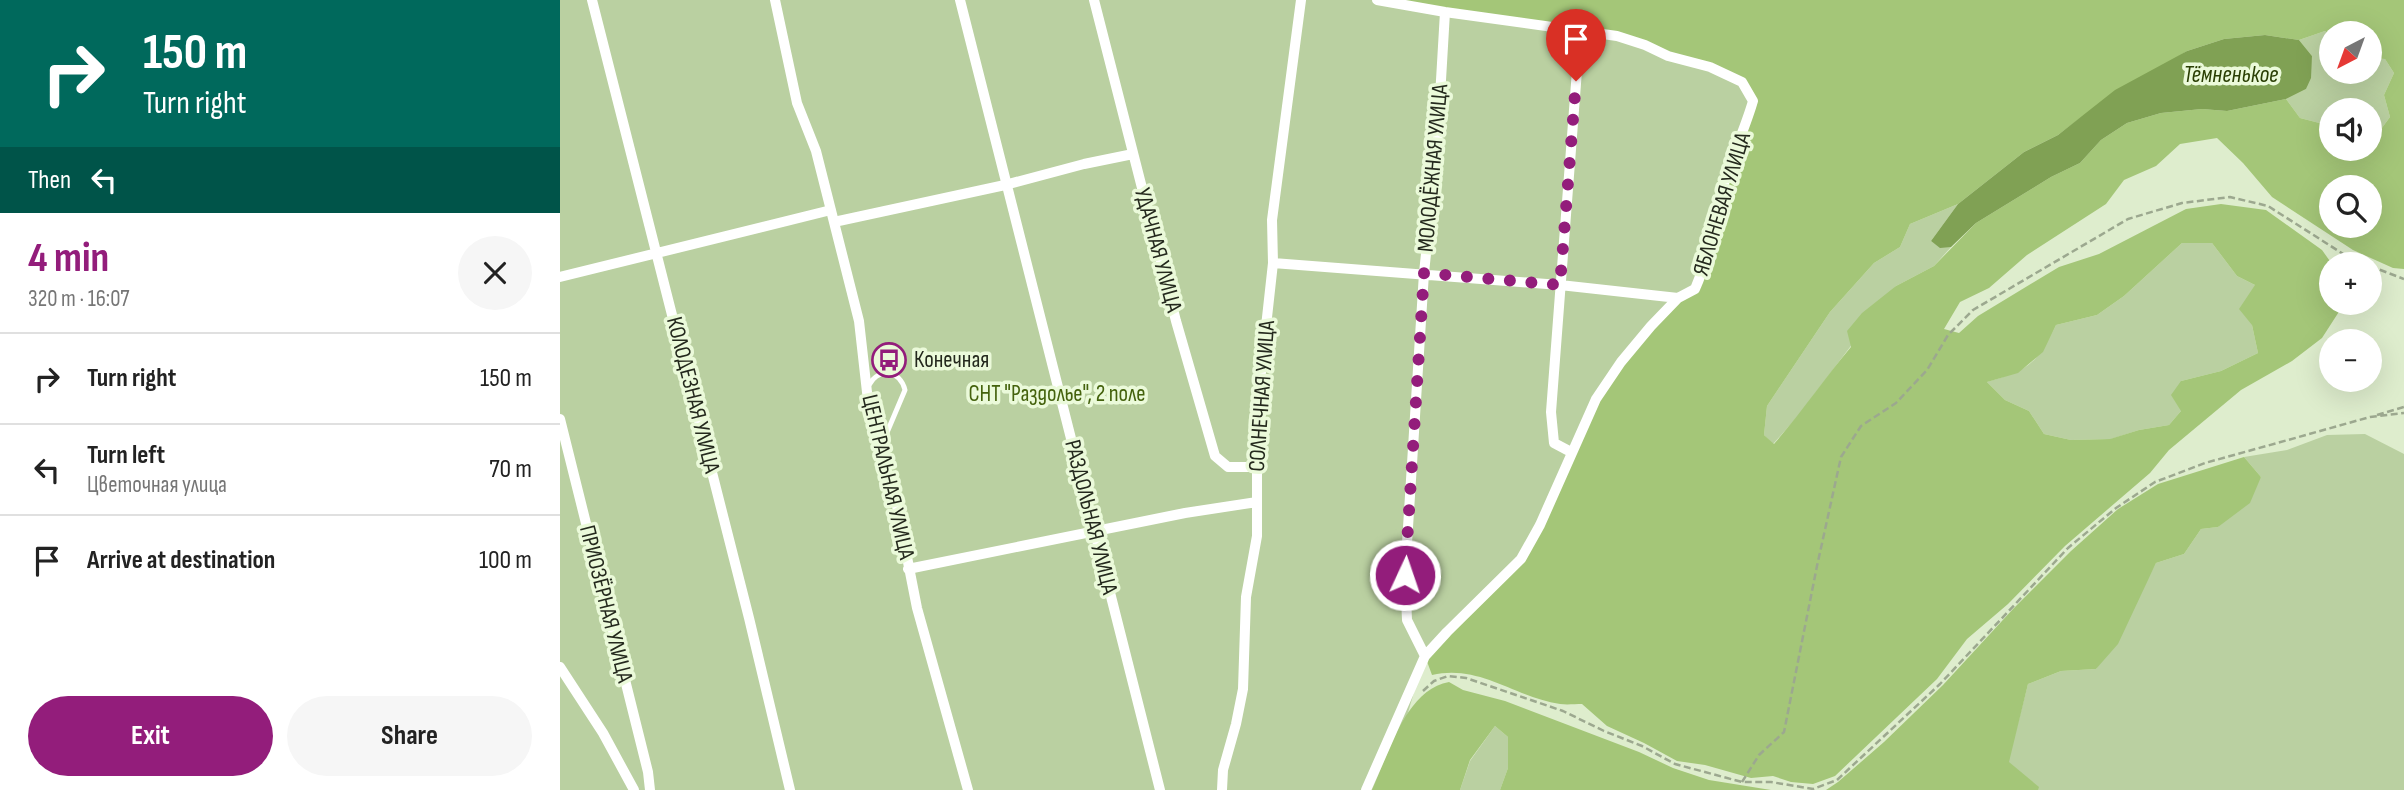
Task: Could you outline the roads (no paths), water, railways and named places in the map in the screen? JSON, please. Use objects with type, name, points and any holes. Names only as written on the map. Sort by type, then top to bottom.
[{"type":"street","name":"КОЛОДЕЗНАЯ УЛИЦА","points":[[593,0],[790,790]]},
{"type":"street","name":"ЦЕНТРАЛЬНАЯ УЛИЦА","points":[[775,0],[797,103],[816,150],[859,321],[878,452],[896,500],[917,608],[968,790]]},
{"type":"street","name":"РАЗДОЛЬНАЯ УЛИЦА","points":[[960,0],[1160,790]]},
{"type":"street","name":"УДАЧНАЯ УЛИЦА","points":[[1094,0],[1176,321],[1215,456],[1228,467],[1255,467]]},
{"type":"street","name":"СОЛНЕЧНАЯ УЛИЦА","points":[[1222,790],[1223,770],[1243,689],[1246,597],[1257,536],[1257,408],[1273,263],[1274,207],[1301,0]]},
{"type":"street","points":[[1377,0],[1580,31],[1551,412],[1554,443],[1571,452]]},
{"type":"street","name":"МОЛОДЁЖНАЯ УЛИЦА","points":[[1425,656],[1407,620],[1405,575],[1424,273],[1437,148],[1444,12]]},
{"type":"street","name":"ЯБЛОНЕВАЯ УЛИЦА","points":[[1366,790],[1425,656],[1521,559],[1540,525],[1596,399],[1621,362],[1678,298],[1695,289],[1711,249],[1724,185],[1753,101],[1741,82],[1710,67],[1668,56],[1617,36],[1580,31]]},
{"type":"street","points":[[834,222],[1133,154]]},
{"type":"street","points":[[560,277],[831,210]]},
{"type":"street","points":[[1273,263],[1424,273],[1678,298]]},
{"type":"street","name":"ПРИОЗЁРНАЯ УЛИЦА","points":[[560,419],[648,772],[650,790]]},
{"type":"street","points":[[908,569],[1185,513],[1257,502]]},
{"type":"street","points":[[560,667],[603,733],[634,790]]},
{"type":"lane","points":[[868,394],[870,382],[885,372],[897,375],[905,390],[878,452]]},
{"type":"water","name":"Тёмненькое","points":[[2265,35],[2299,40],[2312,56],[2311,78],[2306,89],[2286,99],[2227,111],[2202,109],[2161,113],[2127,123],[2101,140],[2080,163],[2051,177],[1976,223],[1951,247],[1940,248],[1931,241],[1958,204],[2024,152],[2058,135],[2115,90],[2187,51],[2224,39]]},
{"type":"place","name":"Конечная","points":[[889,360]]},
{"type":"park label","name":"СНТ \"Раздолье\", 2 поле","points":[[1057,394]]}]
